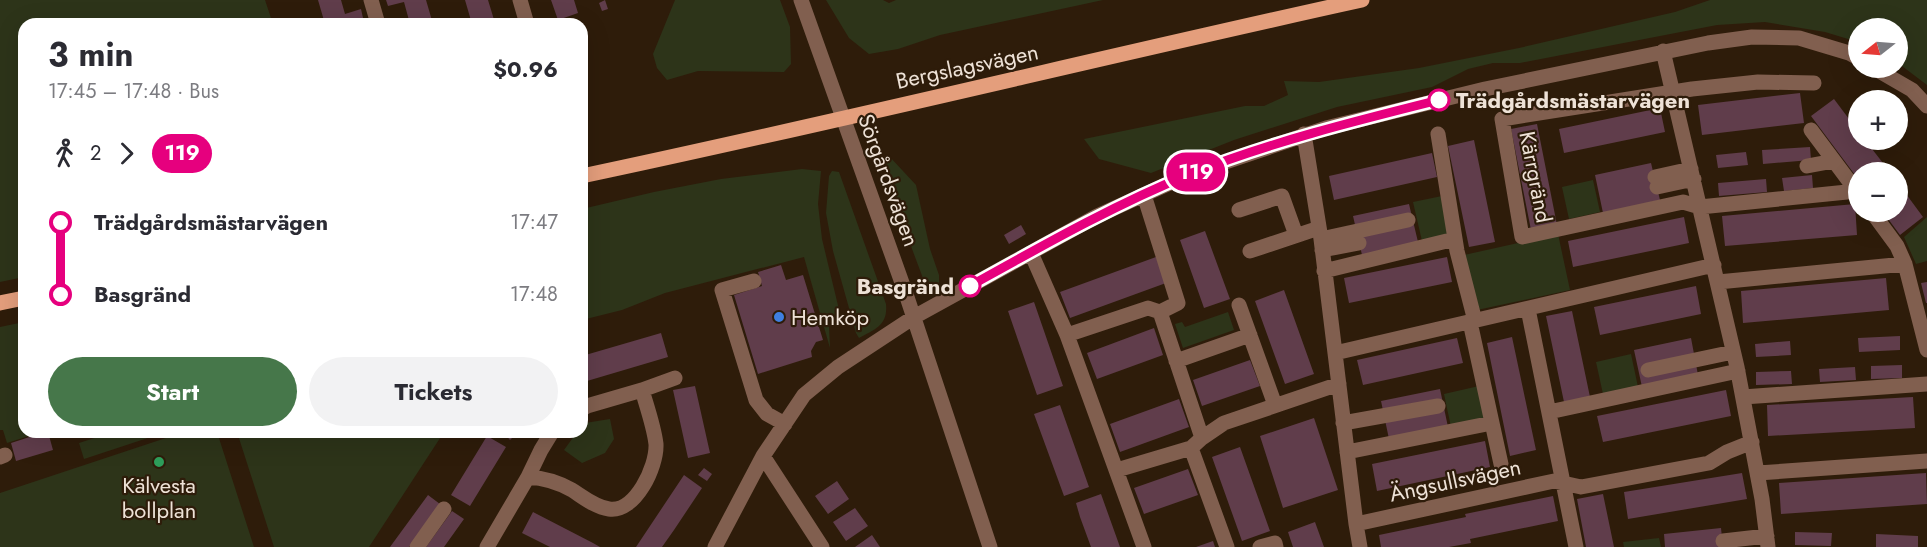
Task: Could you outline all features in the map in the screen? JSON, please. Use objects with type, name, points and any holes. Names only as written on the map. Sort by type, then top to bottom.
[{"type":"main road","name":"Bergslagsvägen","points":[[588,175],[1362,0]]},
{"type":"main road","points":[[0,303],[18,299]]},
{"type":"street","points":[[371,0],[376,18]]},
{"type":"street","points":[[520,0],[525,18]]},
{"type":"street","name":"Sörgårdsvägen","points":[[801,0],[914,317],[990,547]]},
{"type":"street","points":[[715,547],[763,456],[804,395],[838,367],[914,317],[1097,216],[1190,174],[1304,134],[1485,89],[1663,51],[1752,37],[1799,38],[1848,53]]},
{"type":"street","points":[[1663,51],[1738,371],[1758,473],[1766,544],[1723,541]]},
{"type":"street","points":[[1891,78],[1912,90],[1927,106]]},
{"type":"street","name":"Kärrgränd","points":[[1814,83],[1758,82],[1673,92],[1502,119],[1522,237],[1683,202],[1700,207],[1848,193]]},
{"type":"street","name":"Kärrgränd","points":[[1811,130],[1848,179]]},
{"type":"street","points":[[1304,134],[1360,547]]},
{"type":"street","name":"Ängsullsvägen","points":[[1437,134],[1455,239],[1501,464]]},
{"type":"street","points":[[1807,166],[1834,161]]},
{"type":"street","points":[[1656,182],[1692,174]]},
{"type":"street","points":[[1067,335],[1148,308],[1160,312],[1178,303],[1144,195]]},
{"type":"street","points":[[1239,210],[1282,196],[1296,235]]},
{"type":"street","points":[[1250,251],[1296,235],[1320,239],[1358,237],[1408,220]]},
{"type":"street","points":[[1879,222],[1897,246],[1905,264],[1927,350]]},
{"type":"street","points":[[1324,271],[1455,239]]},
{"type":"street","points":[[1031,253],[1067,335],[1118,470],[1144,547]]},
{"type":"street","points":[[1718,282],[1905,264]]},
{"type":"street","points":[[1335,353],[1714,265]]},
{"type":"street","points":[[754,281],[722,290],[756,400],[767,414],[785,424]]},
{"type":"street","points":[[1239,306],[1275,405]]},
{"type":"street","points":[[1528,309],[1576,547]]},
{"type":"street","points":[[1160,312],[1176,361],[1196,443],[1227,547]]},
{"type":"street","points":[[1176,361],[1250,335]]},
{"type":"street","points":[[1648,370],[1732,347]]},
{"type":"street","points":[[1549,412],[1738,371]]},
{"type":"street","points":[[588,406],[675,378]]},
{"type":"street","points":[[1118,470],[1196,443],[1224,423],[1339,384]]},
{"type":"street","points":[[1743,397],[1927,384]]},
{"type":"street","points":[[528,477],[543,478],[570,489],[588,501],[607,509],[619,509],[635,498],[651,472],[656,446],[642,390]]},
{"type":"street","points":[[1344,429],[1386,422],[1438,406]]},
{"type":"street","points":[[1347,452],[1492,423]]},
{"type":"street","points":[[487,547],[548,438]]},
{"type":"street","points":[[1564,482],[1581,487],[1709,463],[1727,452],[1752,442]]},
{"type":"street","points":[[763,456],[822,547]]},
{"type":"street","points":[[1758,473],[1927,461]]},
{"type":"street","name":"Ängsullsvägen","points":[[1356,524],[1554,481],[1564,482]]},
{"type":"street","points":[[417,547],[444,509]]},
{"type":"street","points":[[1260,547],[1275,543],[1276,547]]},
{"type":"green space","points":[[0,0],[265,0],[271,18],[18,18],[18,278],[0,282]]},
{"type":"green space","points":[[675,0],[780,0],[790,27],[791,64],[784,72],[698,71],[667,80],[657,68],[653,54]]},
{"type":"green space","points":[[826,0],[883,0],[889,3],[896,0],[1103,0],[940,35],[898,49],[869,54],[849,38]]},
{"type":"green space","points":[[1710,0],[1927,0],[1927,85],[1908,71],[1908,18],[1848,18],[1848,39],[1825,32],[1765,22],[1717,25],[1520,63],[1493,63],[1468,69],[1432,87],[1337,107],[1234,140],[1151,173],[1099,159],[1084,139],[1245,106],[1264,106],[1288,95],[1284,81],[1319,82],[1419,68],[1519,48],[1675,12]]},
{"type":"green space","points":[[889,156],[916,185],[930,249],[939,275],[939,284],[930,288],[924,281],[896,206],[881,157]]},
{"type":"green space","points":[[802,169],[821,171],[818,204],[822,239],[842,322],[829,326],[830,348],[804,257],[665,293],[622,310],[588,318],[588,208],[721,179]]},
{"type":"green space","points":[[832,171],[839,172],[886,304],[883,322],[876,329],[859,338],[833,251],[826,213],[829,176]]},
{"type":"green space","points":[[1593,180],[1600,212],[1569,219],[1562,187]]},
{"type":"green space","points":[[1442,196],[1451,235],[1422,241],[1413,202]]},
{"type":"green space","points":[[1927,217],[1927,261],[1916,264],[1904,237]]},
{"type":"green space","points":[[1558,234],[1570,290],[1477,310],[1464,255]]},
{"type":"green space","points":[[1228,312],[1234,330],[1183,348],[1175,324],[1182,322],[1185,327]]},
{"type":"green space","points":[[18,323],[18,438],[22,438],[7,443],[3,430],[0,430],[0,327]]},
{"type":"green space","points":[[1631,354],[1638,387],[1603,394],[1596,362]]},
{"type":"green space","points":[[1479,386],[1486,419],[1451,427],[1444,394]]},
{"type":"green space","points":[[610,419],[614,439],[605,453],[582,463],[564,450],[573,438],[588,438],[588,423]]},
{"type":"green space","points":[[94,438],[148,438],[84,459],[79,443]]},
{"type":"green space","name":"Kälvesta bollplan","points":[[166,438],[219,438],[254,547],[0,547],[0,493]]},
{"type":"green space","points":[[239,438],[440,438],[369,547],[274,547]]},
{"type":"green space","points":[[1659,538],[1661,547],[1624,547],[1623,542]]},
{"type":"building","points":[[318,0],[341,0],[345,14],[361,9],[363,18],[323,18]]},
{"type":"building","points":[[386,0],[426,0],[431,18],[408,18],[404,2],[388,6]]},
{"type":"building","points":[[465,0],[488,0],[493,18],[470,18]]},
{"type":"building","points":[[551,0],[574,0],[578,13],[557,18]]},
{"type":"building","points":[[605,0],[608,9],[602,11],[599,3]]},
{"type":"building","points":[[1800,93],[1804,123],[1702,135],[1698,105]]},
{"type":"building","points":[[1834,99],[1848,118],[1848,150],[1873,150],[1882,162],[1848,162],[1848,166],[1811,116]]},
{"type":"building","points":[[1660,108],[1665,132],[1564,153],[1559,129]]},
{"type":"building","points":[[1537,124],[1557,225],[1531,230],[1511,129]]},
{"type":"building","points":[[1474,140],[1495,242],[1469,247],[1448,146]]},
{"type":"building","points":[[1810,147],[1811,160],[1763,164],[1762,150]]},
{"type":"building","points":[[1746,152],[1748,165],[1718,168],[1716,155]]},
{"type":"building","points":[[1432,153],[1437,177],[1334,200],[1329,176]]},
{"type":"building","points":[[1651,163],[1660,200],[1603,213],[1595,175]]},
{"type":"building","points":[[1812,175],[1813,188],[1784,191],[1782,178]]},
{"type":"building","points":[[1766,179],[1767,192],[1719,196],[1718,183]]},
{"type":"building","points":[[1908,197],[1923,217],[1900,235],[1890,222],[1908,222]]},
{"type":"building","points":[[1409,204],[1418,242],[1362,255],[1353,216]]},
{"type":"building","points":[[1848,205],[1848,222],[1856,222],[1857,235],[1725,246],[1722,216]]},
{"type":"building","points":[[1684,217],[1689,243],[1573,267],[1568,241]]},
{"type":"building","points":[[1021,225],[1026,234],[1009,244],[1004,235]]},
{"type":"building","points":[[1205,231],[1230,299],[1204,308],[1180,240]]},
{"type":"building","points":[[1156,257],[1166,283],[1070,318],[1060,292]]},
{"type":"building","points":[[1447,257],[1452,282],[1349,303],[1344,278]]},
{"type":"building","name":"Hemköp","points":[[781,265],[786,280],[803,275],[823,340],[816,342],[811,351],[812,357],[758,374],[734,295],[762,286],[758,272]]},
{"type":"building","points":[[1886,278],[1889,310],[1743,323],[1741,291]]},
{"type":"building","points":[[1927,282],[1927,303],[1926,303],[1921,283]]},
{"type":"building","points":[[1696,286],[1701,314],[1600,335],[1594,307]]},
{"type":"building","points":[[1284,290],[1314,374],[1285,384],[1255,301]]},
{"type":"building","points":[[1034,302],[1063,386],[1037,395],[1008,311]]},
{"type":"building","points":[[1572,311],[1590,397],[1564,402],[1546,316]]},
{"type":"building","points":[[1154,328],[1163,355],[1097,379],[1087,353]]},
{"type":"building","points":[[661,333],[668,357],[588,381],[588,354]]},
{"type":"building","points":[[1900,336],[1900,350],[1859,352],[1858,338]]},
{"type":"building","points":[[1512,337],[1536,450],[1510,456],[1487,343]]},
{"type":"building","points":[[1457,338],[1463,363],[1363,385],[1357,360]]},
{"type":"building","points":[[1691,338],[1698,375],[1642,387],[1634,350]]},
{"type":"building","points":[[1790,341],[1791,355],[1756,357],[1755,344]]},
{"type":"building","points":[[1250,360],[1260,386],[1202,406],[1193,380]]},
{"type":"building","points":[[1902,365],[1902,378],[1871,379],[1871,366]]},
{"type":"building","points":[[1855,367],[1856,380],[1820,382],[1819,369]]},
{"type":"building","points":[[1791,371],[1792,384],[1756,385],[1756,372]]},
{"type":"building","points":[[695,386],[710,453],[688,458],[673,390]]},
{"type":"building","points":[[1440,389],[1448,427],[1389,439],[1381,401]]},
{"type":"building","points":[[1726,390],[1731,416],[1603,442],[1597,416]]},
{"type":"building","points":[[1913,397],[1915,428],[1768,436],[1767,405]]},
{"type":"building","points":[[1179,399],[1189,427],[1120,452],[1110,424]]},
{"type":"building","points":[[1060,405],[1089,487],[1064,496],[1034,414]]},
{"type":"building","points":[[1314,418],[1338,490],[1283,508],[1260,436]]},
{"type":"building","points":[[26,438],[50,438],[53,450],[16,461],[11,443]]},
{"type":"building","points":[[486,438],[490,438],[506,447],[470,506],[451,495]]},
{"type":"building","points":[[1485,441],[1490,467],[1377,491],[1372,464]]},
{"type":"building","points":[[1240,447],[1270,531],[1242,541],[1212,457]]},
{"type":"building","points":[[704,468],[712,474],[707,481],[698,475]]},
{"type":"building","points":[[1188,469],[1198,495],[1144,514],[1134,488]]},
{"type":"building","points":[[1742,473],[1747,499],[1628,519],[1624,492]]},
{"type":"building","points":[[1926,473],[1927,504],[1781,514],[1779,483]]},
{"type":"building","points":[[684,475],[702,488],[662,547],[636,547]]},
{"type":"building","points":[[837,481],[849,499],[828,514],[815,496]]},
{"type":"building","points":[[1101,494],[1120,547],[1091,547],[1080,517],[1076,503]]},
{"type":"building","points":[[1603,494],[1614,547],[1586,547],[1577,499]]},
{"type":"building","points":[[428,495],[440,504],[409,547],[390,547]]},
{"type":"building","points":[[1553,496],[1558,521],[1470,539],[1471,543],[1449,547],[1381,547],[1379,535]]},
{"type":"building","points":[[855,508],[868,526],[846,541],[833,522]]},
{"type":"building","points":[[452,511],[464,519],[444,547],[426,547]]},
{"type":"building","points":[[533,512],[600,547],[550,547],[522,533]]},
{"type":"building","points":[[1315,522],[1324,547],[1293,547],[1288,532]]},
{"type":"building","points":[[1721,528],[1723,547],[1665,547],[1664,534]]},
{"type":"building","points":[[1795,532],[1832,533],[1831,546],[1795,545]]},
{"type":"building","points":[[1876,534],[1918,536],[1918,547],[1876,547]]},
{"type":"building","points":[[872,535],[880,547],[855,547]]},
{"type":"building","points":[[1213,541],[1215,547],[1196,547]]},
{"type":"bus line","name":"119","points":[[970,286],[1097,216],[1190,174],[1304,134],[1439,100]]},
{"type":"place","name":"Trädgårdsmästarvägen","points":[[1439,100]]},
{"type":"place","name":"Basgränd","points":[[970,286]]},
{"type":"place","name":"Hemköp","points":[[779,317]]},
{"type":"place","name":"Kälvesta bollplan","points":[[159,462]]}]
